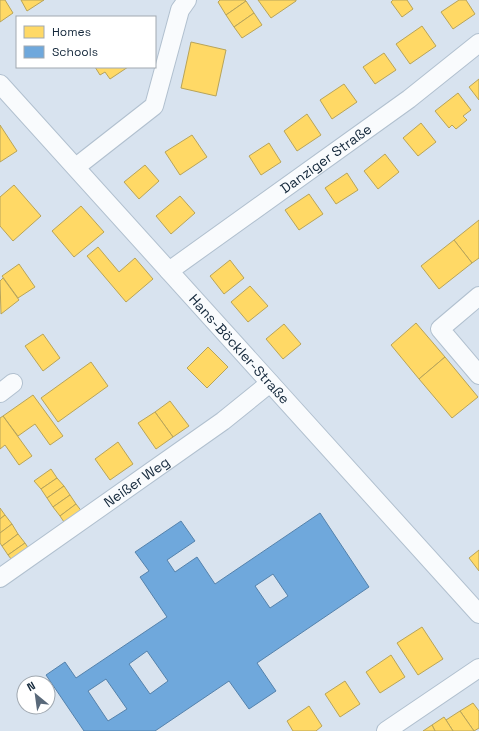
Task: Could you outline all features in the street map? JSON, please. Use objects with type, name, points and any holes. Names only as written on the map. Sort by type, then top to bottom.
[{"type":"street","points":[[76,167],[154,106],[180,10],[187,0]]},
{"type":"street","name":"Danziger Straße","points":[[170,271],[409,99],[479,43]]},
{"type":"street","name":"Hans-Böckler-Straße","points":[[3,91],[76,167],[479,614]]},
{"type":"street","points":[[479,296],[440,329],[479,375]]},
{"type":"street","name":"Neißer Weg","points":[[0,578],[223,421],[270,383]]},
{"type":"street","points":[[386,731],[479,668]]},
{"type":"building: Homes","points":[[0,0],[5,0],[13,13],[0,22]]},
{"type":"building: Homes","points":[[21,0],[44,0],[27,11]]},
{"type":"building: Homes","points":[[220,0],[246,1],[226,15],[218,2]]},
{"type":"building: Homes","points":[[258,0],[296,0],[296,1],[271,18]]},
{"type":"building: Homes","points":[[393,0],[407,0],[413,9],[402,17],[391,2]]},
{"type":"building: Homes","points":[[459,0],[466,0],[475,14],[453,29],[441,12]]},
{"type":"building: Homes","points":[[246,1],[254,13],[234,27],[226,15]]},
{"type":"building: Homes","points":[[254,13],[262,25],[242,38],[234,27]]},
{"type":"building: Homes","points":[[422,26],[436,46],[410,64],[396,44]]},
{"type":"building: Homes","points":[[191,42],[226,50],[216,96],[181,88]]},
{"type":"building: Homes","points":[[384,53],[396,70],[375,84],[363,67]]},
{"type":"building: Homes","points":[[96,68],[126,68],[110,79],[105,72],[100,75]]},
{"type":"building: Homes","points":[[479,79],[479,100],[469,87]]},
{"type":"building: Homes","points":[[344,84],[357,102],[332,119],[320,100]]},
{"type":"building: Homes","points":[[458,93],[471,110],[463,116],[467,120],[456,129],[452,125],[449,128],[435,111]]},
{"type":"building: Homes","points":[[307,114],[321,135],[297,151],[284,131]]},
{"type":"building: Homes","points":[[421,123],[436,142],[418,156],[403,138]]},
{"type":"building: Homes","points":[[0,125],[17,151],[0,162]]},
{"type":"building: Homes","points":[[192,135],[207,157],[180,175],[165,152]]},
{"type":"building: Homes","points":[[269,143],[281,162],[261,175],[249,156]]},
{"type":"building: Homes","points":[[385,154],[399,172],[378,189],[364,171]]},
{"type":"building: Homes","points":[[145,165],[159,181],[139,199],[124,182]]},
{"type":"building: Homes","points":[[347,173],[358,190],[336,204],[325,188]]},
{"type":"building: Homes","points":[[14,185],[41,216],[13,241],[0,226],[0,197]]},
{"type":"building: Homes","points":[[309,194],[323,214],[299,230],[285,210]]},
{"type":"building: Homes","points":[[180,196],[195,213],[171,234],[156,216]]},
{"type":"building: Homes","points":[[81,206],[104,232],[74,257],[52,231]]},
{"type":"building: Homes","points":[[479,220],[479,258],[472,263],[454,240]]},
{"type":"building: Homes","points":[[454,240],[472,263],[439,289],[421,266]]},
{"type":"building: Homes","points":[[98,247],[119,272],[135,258],[153,279],[126,302],[87,256]]},
{"type":"building: Homes","points":[[230,260],[244,278],[224,294],[210,276]]},
{"type":"building: Homes","points":[[19,264],[35,287],[18,298],[2,276]]},
{"type":"building: Homes","points":[[3,278],[19,300],[1,314],[0,281]]},
{"type":"building: Homes","points":[[250,286],[268,306],[248,322],[231,302]]},
{"type":"building: Homes","points":[[416,323],[445,357],[419,379],[391,345]]},
{"type":"building: Homes","points":[[284,324],[301,344],[283,359],[266,339]]},
{"type":"building: Homes","points":[[43,334],[60,358],[43,371],[25,346]]},
{"type":"building: Homes","points":[[208,347],[228,367],[207,388],[187,368]]},
{"type":"building: Homes","points":[[445,357],[478,397],[452,418],[419,379]]},
{"type":"building: Homes","points":[[91,362],[108,386],[58,422],[41,398]]},
{"type":"building: Homes","points":[[33,395],[63,436],[50,445],[35,424],[18,436],[3,416]]},
{"type":"building: Homes","points":[[170,401],[189,426],[173,437],[155,412]]},
{"type":"building: Homes","points":[[155,412],[173,437],[156,449],[138,423]]},
{"type":"building: Homes","points":[[3,416],[32,456],[19,465],[5,445],[0,449],[0,418]]},
{"type":"building: Homes","points":[[118,442],[133,464],[110,480],[95,459]]},
{"type":"building: Homes","points":[[51,469],[57,478],[41,489],[34,481]]},
{"type":"building: Homes","points":[[57,478],[64,486],[47,498],[41,489]]},
{"type":"building: Homes","points":[[64,486],[70,495],[53,507],[47,498]]},
{"type":"building: Homes","points":[[70,495],[76,504],[60,516],[53,507]]},
{"type":"building: Homes","points":[[76,504],[83,513],[66,525],[60,516]]},
{"type":"building: Homes","points":[[0,508],[5,515],[0,519]]},
{"type":"building: Homes","points":[[5,515],[12,524],[0,533],[0,519]]},
{"type":"building: Homes","points":[[12,524],[18,534],[2,546],[0,543],[0,533]]},
{"type":"building: Homes","points":[[18,534],[25,543],[8,555],[2,546]]},
{"type":"building: Homes","points":[[25,543],[31,552],[15,564],[8,555]]},
{"type":"building: Homes","points":[[479,550],[479,571],[469,558]]},
{"type":"building: Homes","points":[[422,627],[443,659],[418,675],[397,643]]},
{"type":"building: Homes","points":[[391,655],[405,677],[380,693],[366,672]]},
{"type":"building: Homes","points":[[345,681],[360,704],[340,717],[325,694]]},
{"type":"building: Homes","points":[[473,703],[479,711],[479,728],[474,731],[460,711]]},
{"type":"building: Homes","points":[[309,706],[322,726],[316,731],[293,731],[287,721]]},
{"type":"building: Homes","points":[[460,711],[474,731],[453,731],[446,720]]},
{"type":"building: Homes","points":[[444,717],[453,731],[435,731],[432,725]]},
{"type":"building: Homes","points":[[432,725],[435,731],[423,731]]},
{"type":"building: Schools","points":[[320,513],[369,587],[257,663],[276,691],[249,709],[229,681],[155,731],[84,731],[56,690],[56,675],[46,675],[65,662],[76,678],[167,617],[140,577],[149,571],[135,552],[181,521],[195,541],[167,560],[175,572],[197,557],[215,584]],"holes":[[[273,574],[288,596],[270,608],[255,586]],[[147,651],[168,681],[150,694],[129,664]],[[106,679],[127,709],[108,721],[88,691]]]}]
